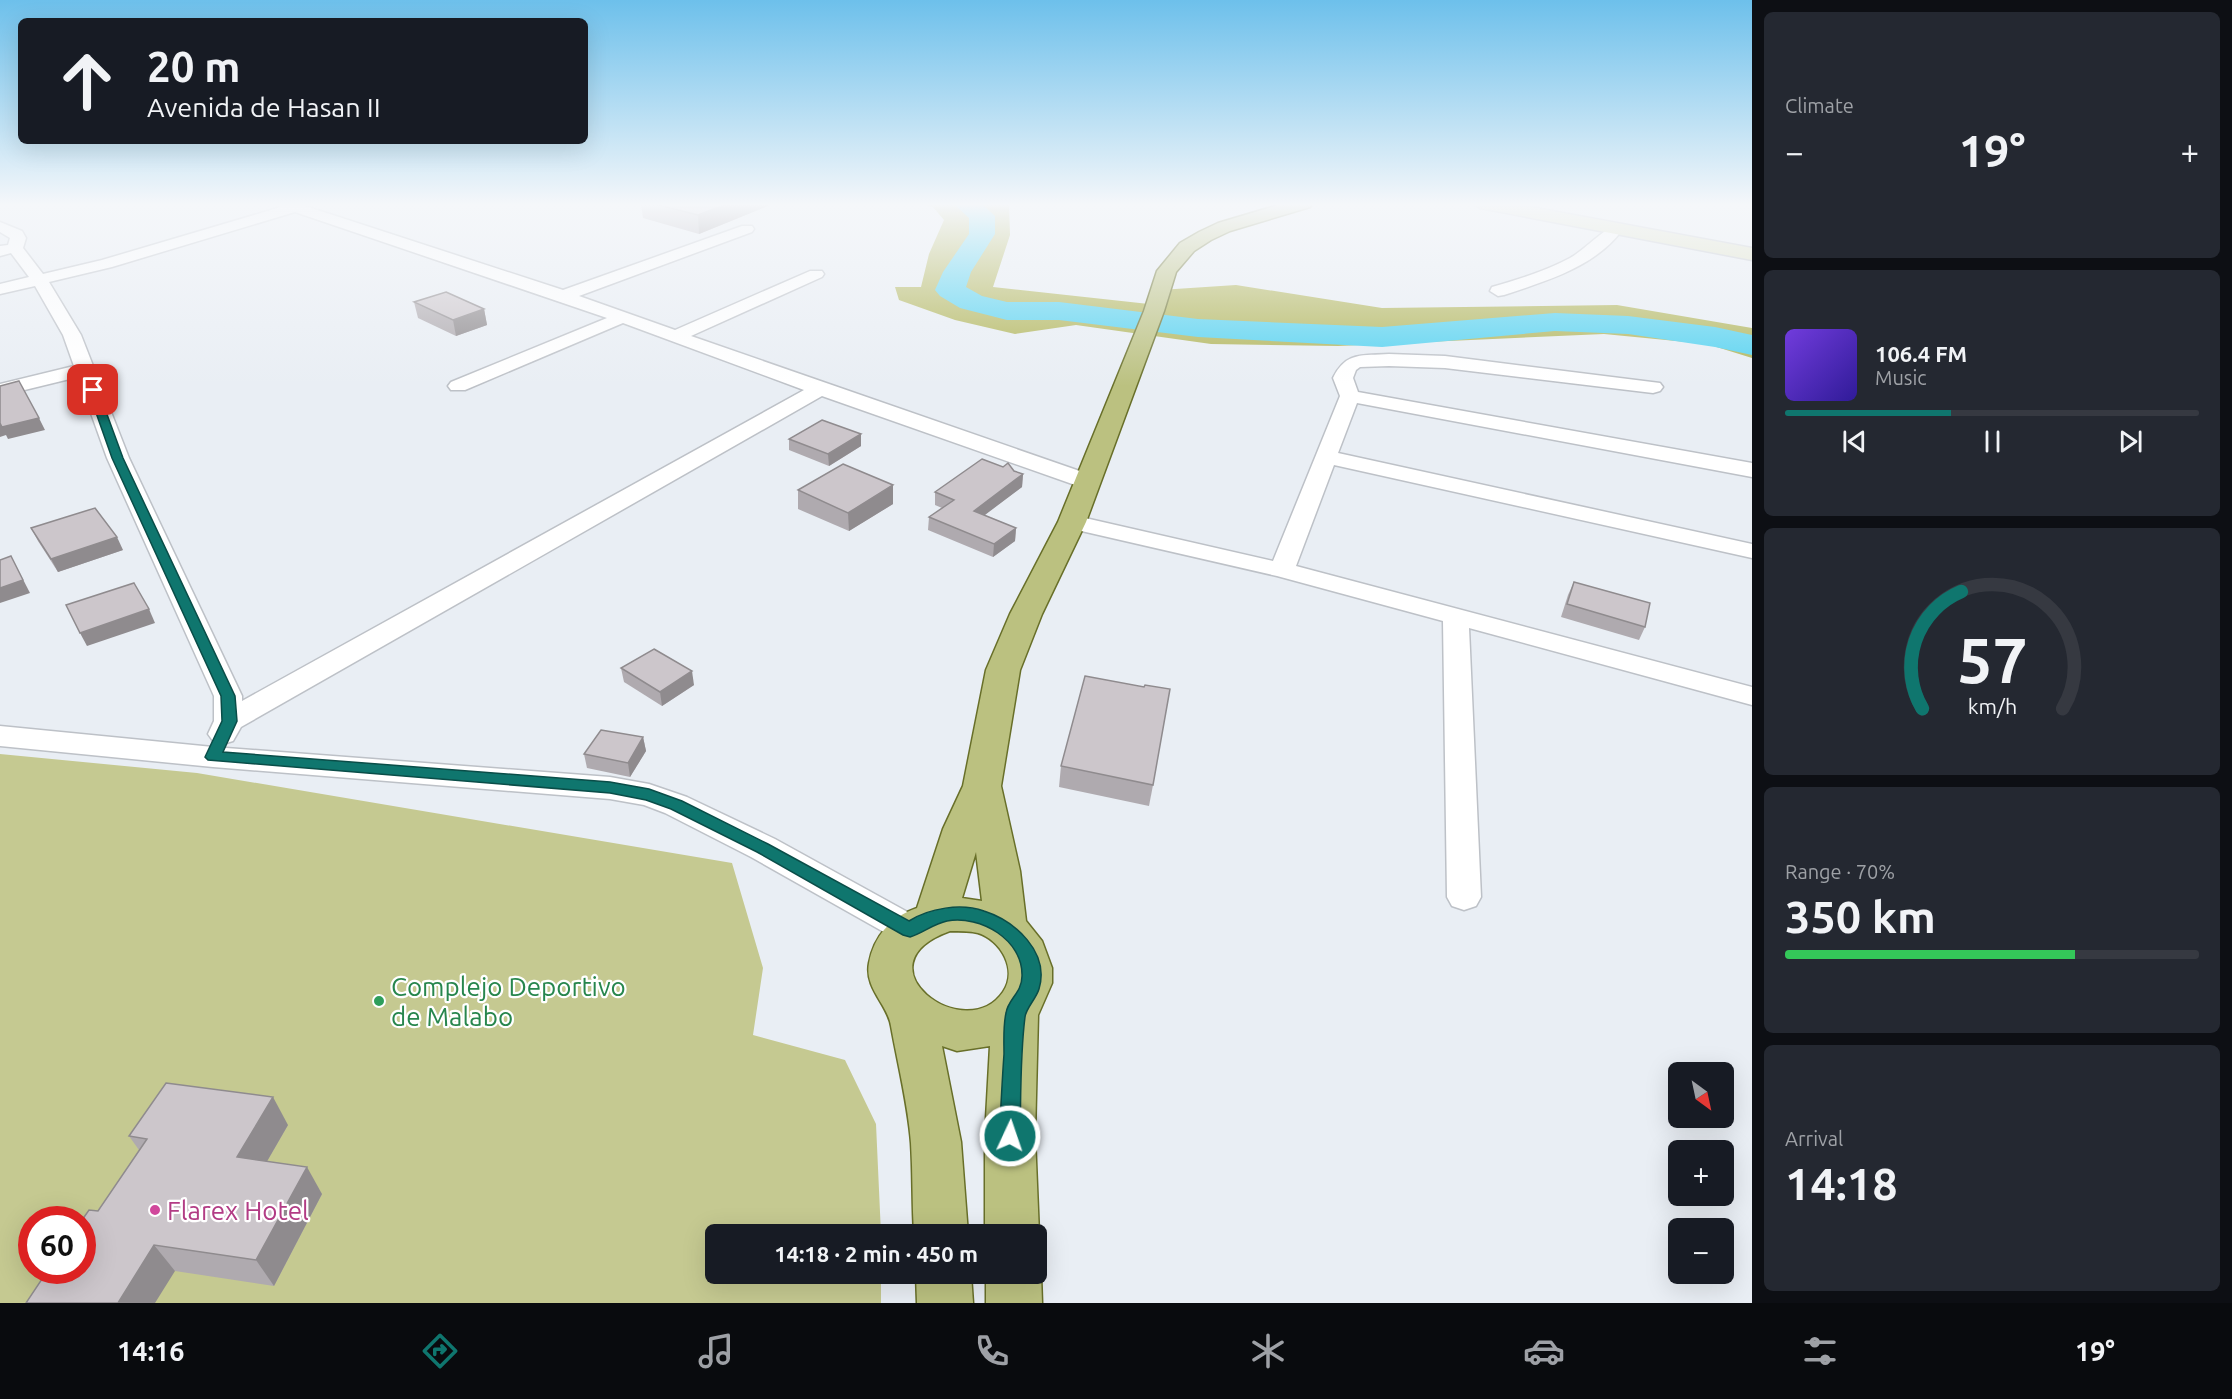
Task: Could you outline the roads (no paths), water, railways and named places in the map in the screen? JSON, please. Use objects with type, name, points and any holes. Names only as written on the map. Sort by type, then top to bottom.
[{"type":"main road","points":[[922,923],[949,914],[979,916],[1006,929],[1025,950],[1032,975],[1030,988],[1015,1011],[996,1023],[973,1030],[940,1027],[925,1021],[912,1012],[894,989],[891,976],[893,951],[922,923],[982,786],[1003,670],[1026,615],[1072,522],[1167,271],[1173,264]]},
{"type":"main road","points":[[982,786],[1000,872],[1006,929]]},
{"type":"main road","points":[[1012,1224],[1010,1136],[1015,1011]]},
{"type":"main road","points":[[912,1012],[936,1142],[940,1224]]},
{"type":"main road","points":[[944,1284],[945,1303]]},
{"type":"main road","points":[[1013,1284],[1014,1303]]},
{"type":"street","points":[[23,264],[40,280],[72,335],[118,458],[228,696],[229,721],[213,757]]},
{"type":"street","points":[[0,289],[107,264]]},
{"type":"street","points":[[465,264],[564,296],[820,389],[1086,481]]},
{"type":"street","points":[[564,296],[648,264]]},
{"type":"street","points":[[1498,291],[1540,278],[1571,264]]},
{"type":"street","points":[[677,336],[816,274]]},
{"type":"street","points":[[458,386],[624,317]]},
{"type":"street","points":[[1282,570],[1350,396],[1343,378],[1348,367],[1356,362],[1370,359],[1445,362],[1653,387]]},
{"type":"street","points":[[0,390],[86,369]]},
{"type":"street","points":[[229,721],[820,389]]},
{"type":"street","points":[[1350,396],[1752,470]]},
{"type":"street","points":[[1326,457],[1752,551]]},
{"type":"street","points":[[1072,522],[1282,570],[1752,696]]},
{"type":"street","points":[[1456,618],[1464,897]]},
{"type":"street","points":[[0,735],[213,757],[610,788],[649,795],[676,805],[922,923]]},
{"type":"waterway","points":[[962,264],[950,290],[971,302],[1007,311],[1059,311],[1198,328],[1382,337],[1555,322],[1628,325],[1715,337],[1752,345]]},
{"type":"place","name":"Complejo Deportivo de Malabo","points":[[379,1001]]},
{"type":"place","name":"Flarex Hotel","points":[[155,1210]]}]
